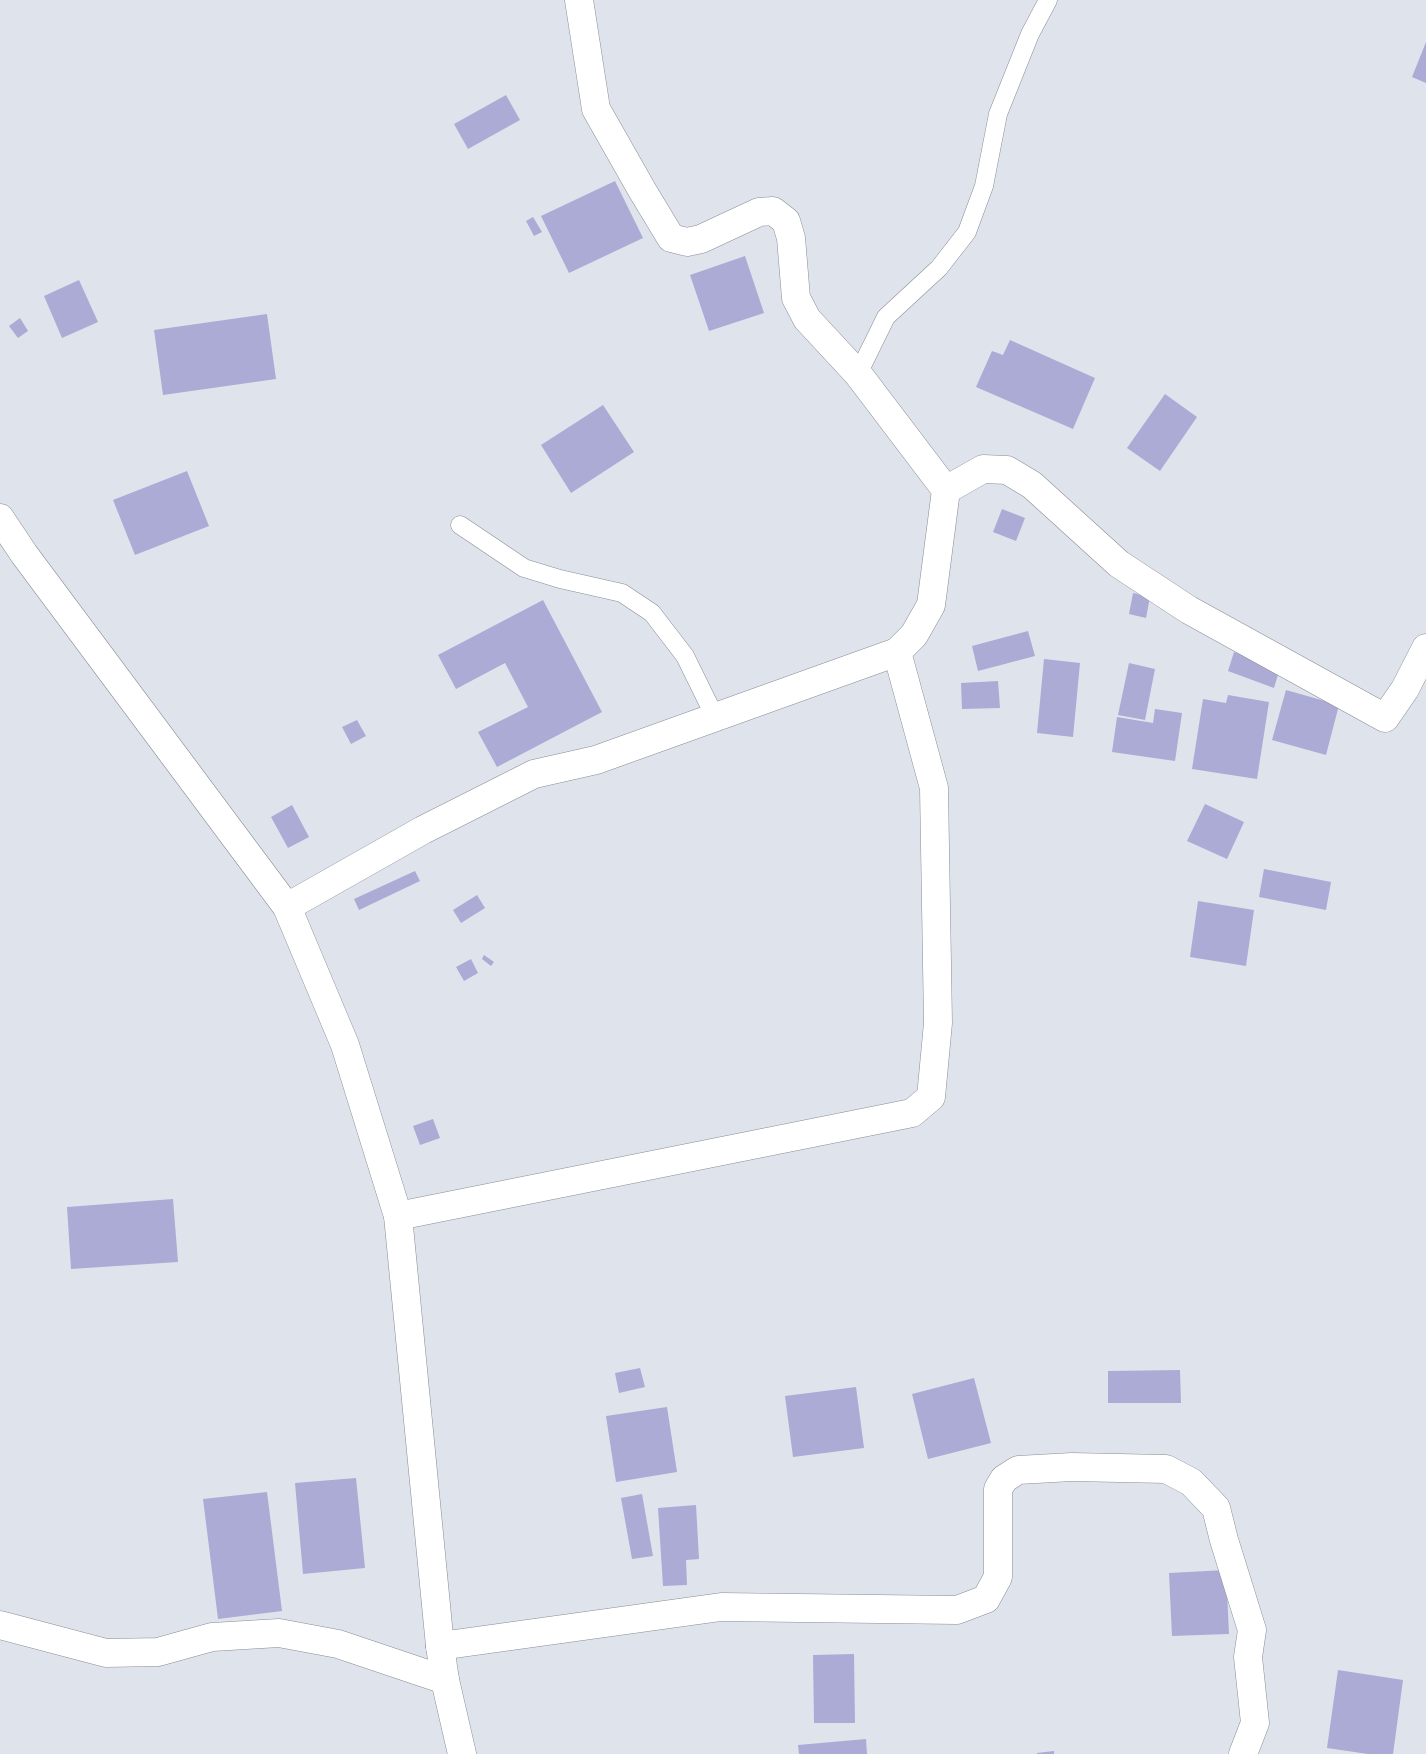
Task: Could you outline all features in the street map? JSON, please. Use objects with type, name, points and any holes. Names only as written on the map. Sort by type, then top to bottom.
[{"type":"street","points":[[287,907],[422,830],[534,774],[596,760],[897,652],[914,635],[931,605],[946,490],[858,374],[807,320],[796,298],[791,238],[786,221],[773,211],[759,212],[701,239],[687,242],[671,238],[596,109],[579,0]]},
{"type":"street","points":[[946,490],[983,469],[1007,470],[1032,485],[1119,564],[1181,604],[1385,718],[1405,689],[1426,648]]},
{"type":"street","points":[[0,518],[24,554],[287,907],[345,1045],[398,1216],[440,1646],[445,1680],[462,1754]]},
{"type":"street","points":[[398,1216],[912,1113],[931,1097],[938,1024],[934,788],[897,652]]},
{"type":"street","points":[[440,1646],[721,1607],[957,1610],[986,1599],[998,1577],[998,1488],[1004,1479],[1018,1470],[1072,1466],[1166,1470],[1191,1482],[1216,1508],[1252,1630],[1248,1657],[1255,1723],[1243,1754]]},
{"type":"street","points":[[0,1625],[106,1653],[158,1652],[212,1637],[279,1633],[338,1644],[445,1680]]},
{"type":"lane","points":[[858,374],[886,317],[938,268],[967,232],[984,186],[998,114],[1030,34],[1048,0]]},
{"type":"lane","points":[[460,525],[524,568],[560,579],[622,593],[652,613],[685,656],[715,717]]},
{"type":"building","points":[[1426,42],[1426,83],[1412,77]]},
{"type":"building","points":[[506,95],[520,120],[468,149],[454,124]]},
{"type":"building","points":[[615,181],[643,238],[569,273],[541,216]]},
{"type":"building","points":[[533,217],[542,232],[534,236],[526,221]]},
{"type":"building","points":[[745,256],[764,313],[709,331],[690,275]]},
{"type":"building","points":[[79,280],[98,322],[62,338],[44,296]]},
{"type":"building","points":[[267,314],[276,379],[163,395],[154,330]]},
{"type":"building","points":[[20,318],[28,331],[18,338],[9,326]]},
{"type":"building","points":[[1010,340],[1095,378],[1073,429],[976,387],[992,351],[1003,355]]},
{"type":"building","points":[[1165,394],[1197,417],[1160,471],[1127,448]]},
{"type":"building","points":[[603,405],[634,452],[571,493],[541,445]]},
{"type":"building","points":[[187,471],[209,526],[135,555],[113,500]]},
{"type":"building","points":[[1002,509],[1025,518],[1016,541],[993,532]]},
{"type":"building","points":[[1133,593],[1150,597],[1146,618],[1129,614]]},
{"type":"building","points":[[543,600],[602,712],[497,767],[478,732],[528,707],[505,663],[456,689],[438,655]]},
{"type":"building","points":[[1028,631],[1035,656],[978,671],[972,646]]},
{"type":"building","points":[[1234,652],[1280,668],[1274,688],[1228,671]]},
{"type":"building","points":[[1044,659],[1080,663],[1073,737],[1037,733]]},
{"type":"building","points":[[1129,663],[1155,669],[1145,720],[1118,715]]},
{"type":"building","points":[[998,681],[1000,708],[962,709],[961,683]]},
{"type":"building","points":[[1286,690],[1339,705],[1326,755],[1272,740]]},
{"type":"building","points":[[1228,695],[1269,702],[1257,779],[1192,769],[1203,699],[1226,703]]},
{"type":"building","points":[[1155,709],[1182,713],[1175,761],[1112,752],[1117,717],[1153,723]]},
{"type":"building","points":[[357,720],[366,736],[351,744],[342,727]]},
{"type":"building","points":[[1205,804],[1244,822],[1227,859],[1187,841]]},
{"type":"building","points":[[292,805],[309,837],[288,848],[271,817]]},
{"type":"building","points":[[1264,869],[1331,882],[1326,910],[1259,897]]},
{"type":"building","points":[[415,871],[420,881],[359,910],[354,899]]},
{"type":"building","points":[[477,895],[485,908],[461,923],[453,910]]},
{"type":"building","points":[[1198,901],[1254,910],[1246,966],[1190,957]]},
{"type":"building","points":[[484,955],[494,962],[491,966],[482,959]]},
{"type":"building","points":[[471,959],[478,973],[464,981],[456,967]]},
{"type":"building","points":[[433,1119],[440,1138],[420,1145],[413,1126]]},
{"type":"building","points":[[173,1199],[178,1262],[71,1269],[67,1207]]},
{"type":"building","points":[[640,1368],[645,1387],[619,1393],[615,1373]]},
{"type":"building","points":[[1180,1370],[1181,1403],[1108,1403],[1108,1371]]},
{"type":"building","points":[[974,1378],[991,1443],[928,1459],[912,1394]]},
{"type":"building","points":[[856,1387],[864,1448],[793,1457],[785,1396]]},
{"type":"building","points":[[667,1407],[677,1472],[616,1482],[606,1416]]},
{"type":"building","points":[[356,1478],[365,1568],[303,1574],[295,1483]]},
{"type":"building","points":[[267,1492],[282,1611],[218,1619],[203,1499]]},
{"type":"building","points":[[642,1494],[653,1556],[632,1559],[621,1498]]},
{"type":"building","points":[[696,1505],[699,1559],[686,1560],[687,1585],[663,1586],[658,1508]]},
{"type":"building","points":[[1226,1570],[1229,1634],[1172,1636],[1169,1573]]},
{"type":"building","points":[[854,1654],[855,1723],[814,1723],[813,1655]]},
{"type":"building","points":[[1338,1670],[1403,1680],[1393,1754],[1368,1754],[1327,1748]]},
{"type":"building","points":[[866,1739],[867,1754],[799,1754],[798,1745]]},
{"type":"building","points":[[1054,1751],[1054,1754],[1037,1754],[1037,1753]]}]
